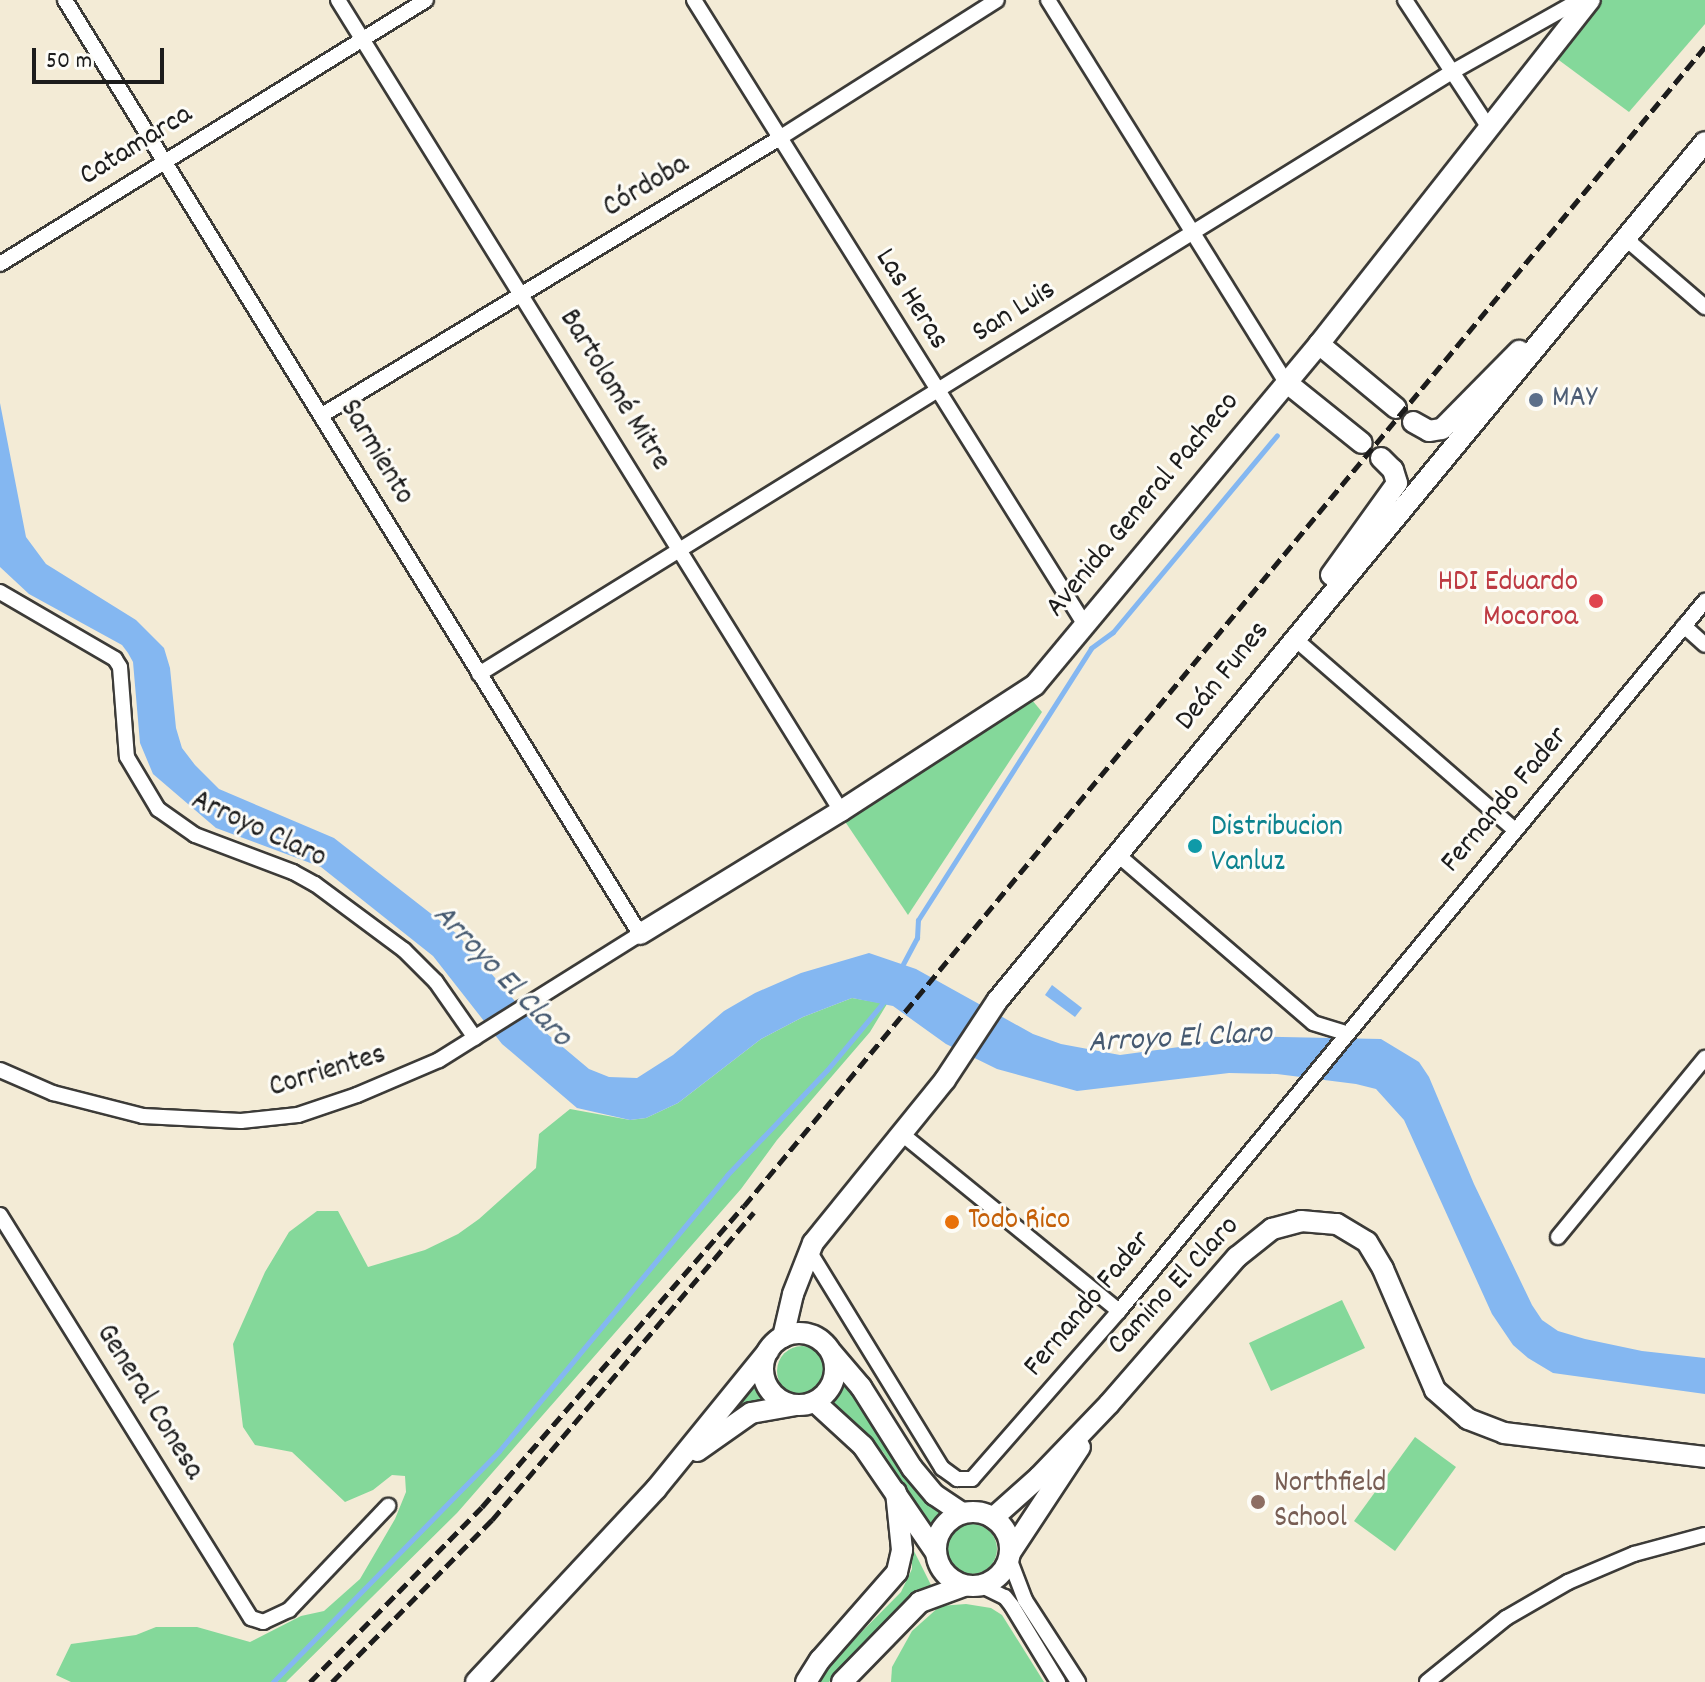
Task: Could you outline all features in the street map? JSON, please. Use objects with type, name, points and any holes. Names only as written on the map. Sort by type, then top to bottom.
[{"type":"street","name":"Sarmiento","points":[[65,0],[640,934]]},
{"type":"street","name":"Bartolomé Mitre","points":[[338,0],[841,811]]},
{"type":"street","name":"Catamarca","points":[[0,264],[426,0]]},
{"type":"street","name":"Las Heras","points":[[694,0],[778,139],[1085,625]]},
{"type":"street","name":"Córdoba","points":[[322,415],[778,139],[997,0]]},
{"type":"street","points":[[1048,0],[1286,382],[1362,443]]},
{"type":"street","points":[[1405,0],[1489,128]]},
{"type":"street","name":"San Luis","points":[[479,674],[1452,72],[1580,0]]},
{"type":"street","name":"Avenida General Pacheco","points":[[640,934],[1020,698],[1085,625],[1319,344],[1590,0]]},
{"type":"street","name":"Deán Funes","points":[[776,1343],[807,1256],[822,1230],[957,1063],[997,1001],[1705,142]]},
{"type":"street","points":[[1625,238],[1705,307]]},
{"type":"street","points":[[1319,344],[1396,408]]},
{"type":"street","points":[[1413,422],[1429,431],[1442,429],[1519,351],[1534,350]]},
{"type":"street","points":[[1381,458],[1393,470],[1397,483],[1300,620],[1294,638],[1515,830]]},
{"type":"street","name":"Arroyo Claro","points":[[0,592],[115,659],[120,667],[127,757],[158,809],[195,835],[293,872],[315,884],[404,950],[436,982],[479,1035]]},
{"type":"street","name":"Fernando Fader","points":[[807,1256],[942,1468],[965,1480],[980,1473],[1119,1311],[1705,601]]},
{"type":"street","points":[[1684,626],[1705,645]]},
{"type":"street","points":[[1118,855],[1313,1023],[1346,1033]]},
{"type":"street","name":"Corrientes","points":[[0,1070],[63,1097],[143,1116],[202,1121],[267,1120],[298,1115],[403,1077],[479,1035],[640,934]]},
{"type":"street","points":[[1558,1237],[1705,1058]]},
{"type":"street","points":[[902,1134],[1119,1311]]},
{"type":"street","name":"General Conesa","points":[[0,1215],[251,1618],[263,1622],[289,1610],[388,1506]]},
{"type":"street","name":"Camino El Claro","points":[[993,1518],[1039,1477],[1109,1404],[1237,1257],[1258,1238],[1286,1224],[1316,1220],[1353,1231],[1367,1242],[1383,1269],[1435,1390],[1468,1419],[1504,1433],[1705,1457]]},
{"type":"street","points":[[807,1256],[802,1304],[807,1324],[861,1387],[912,1468],[935,1495],[962,1513],[983,1513],[993,1518],[1006,1533],[1010,1556],[1025,1600],[1078,1682]]},
{"type":"street","points":[[476,1682],[656,1489],[776,1343],[807,1334],[824,1344],[835,1373],[825,1394],[808,1403],[765,1408],[736,1421],[709,1440],[656,1489]]},
{"type":"street","points":[[776,1343],[765,1360],[766,1381],[779,1399],[808,1403],[863,1446],[935,1551],[941,1570],[1005,1597],[1058,1682]]},
{"type":"street","name":"Camino El Claro","points":[[1010,1556],[1109,1404]]},
{"type":"street","points":[[806,1682],[820,1660],[897,1572],[902,1550],[896,1492]]},
{"type":"street","points":[[935,1551],[942,1528],[962,1513]]},
{"type":"street","points":[[1427,1682],[1506,1618],[1568,1582],[1634,1554],[1705,1535]]},
{"type":"street","points":[[850,1679],[920,1602],[1000,1576],[1010,1556]]},
{"type":"green space","points":[[1601,0],[1705,0],[1705,24],[1629,112],[1556,58]]},
{"type":"green space","points":[[1032,700],[1042,712],[908,915],[844,820]]},
{"type":"green space","points":[[852,998],[887,1004],[870,1032],[777,1140],[741,1189],[457,1513],[286,1682],[71,1682],[56,1675],[71,1644],[136,1635],[156,1627],[197,1627],[250,1642],[301,1616],[324,1611],[360,1579],[395,1519],[406,1492],[405,1476],[392,1475],[373,1490],[345,1502],[292,1452],[255,1445],[243,1427],[233,1344],[265,1272],[289,1232],[317,1211],[338,1211],[368,1267],[425,1250],[458,1234],[479,1219],[536,1168],[539,1134],[570,1109],[630,1120],[646,1118],[678,1103],[761,1039],[803,1017]]},
{"type":"green space","points":[[1342,1300],[1365,1348],[1271,1391],[1249,1343]]},
{"type":"green space","points":[[802,1346],[819,1354],[827,1371],[819,1388],[802,1396],[785,1388],[777,1371],[785,1354]]},
{"type":"green space","points":[[756,1377],[771,1400],[716,1426]]},
{"type":"green space","points":[[846,1384],[896,1459],[944,1513],[931,1528],[883,1452],[828,1403]]},
{"type":"green space","points":[[1415,1437],[1456,1467],[1395,1551],[1354,1521]]},
{"type":"green space","points":[[972,1524],[990,1531],[997,1549],[990,1567],[972,1574],[954,1567],[947,1549],[954,1531]]},
{"type":"green space","points":[[912,1547],[933,1589],[909,1599],[829,1682],[814,1680],[901,1592],[912,1569]]},
{"type":"green space","points":[[966,1604],[991,1608],[1002,1615],[1044,1682],[891,1682],[892,1667],[912,1631],[940,1606]]},
{"type":"water","name":"Arroyo El Claro","points":[[0,403],[26,537],[46,564],[136,620],[164,648],[170,668],[176,728],[182,748],[195,765],[219,789],[334,838],[457,934],[533,1022],[589,1069],[609,1077],[637,1078],[673,1055],[724,1011],[755,993],[801,973],[869,953],[916,969],[1033,1034],[1061,1044],[1120,1055],[1194,1045],[1228,1036],[1381,1039],[1419,1062],[1429,1077],[1474,1184],[1542,1320],[1558,1331],[1585,1339],[1642,1351],[1705,1358],[1705,1394],[1553,1373],[1513,1345],[1492,1314],[1404,1120],[1376,1089],[1277,1074],[1229,1073],[1077,1091],[997,1069],[946,1044],[893,1006],[852,998],[803,1017],[761,1039],[678,1103],[646,1118],[630,1120],[577,1108],[502,1044],[433,956],[321,867],[216,828],[153,774],[140,743],[133,662],[128,653],[122,645],[29,594],[0,567]]},
{"type":"water","points":[[1052,985],[1082,1008],[1075,1017],[1045,995]]},
{"type":"waterway","points":[[903,964],[917,938],[918,920],[1091,648],[1113,632],[1277,435]]},
{"type":"waterway","points":[[273,1682],[499,1451],[727,1175],[827,1070],[882,1004]]},
{"type":"railway","points":[[310,1682],[482,1507],[744,1206],[1705,47]]},
{"type":"railway","points":[[332,1682],[492,1520],[754,1212]]},
{"type":"place","name":"MAY","points":[[1536,400]]},
{"type":"place","name":"HDI Eduardo Mocoroa","points":[[1596,601]]},
{"type":"place","name":"Distribucion Vanluz","points":[[1195,846]]},
{"type":"place","name":"Todo Rico","points":[[952,1222]]},
{"type":"place","name":"Northfield School","points":[[1258,1502]]}]
